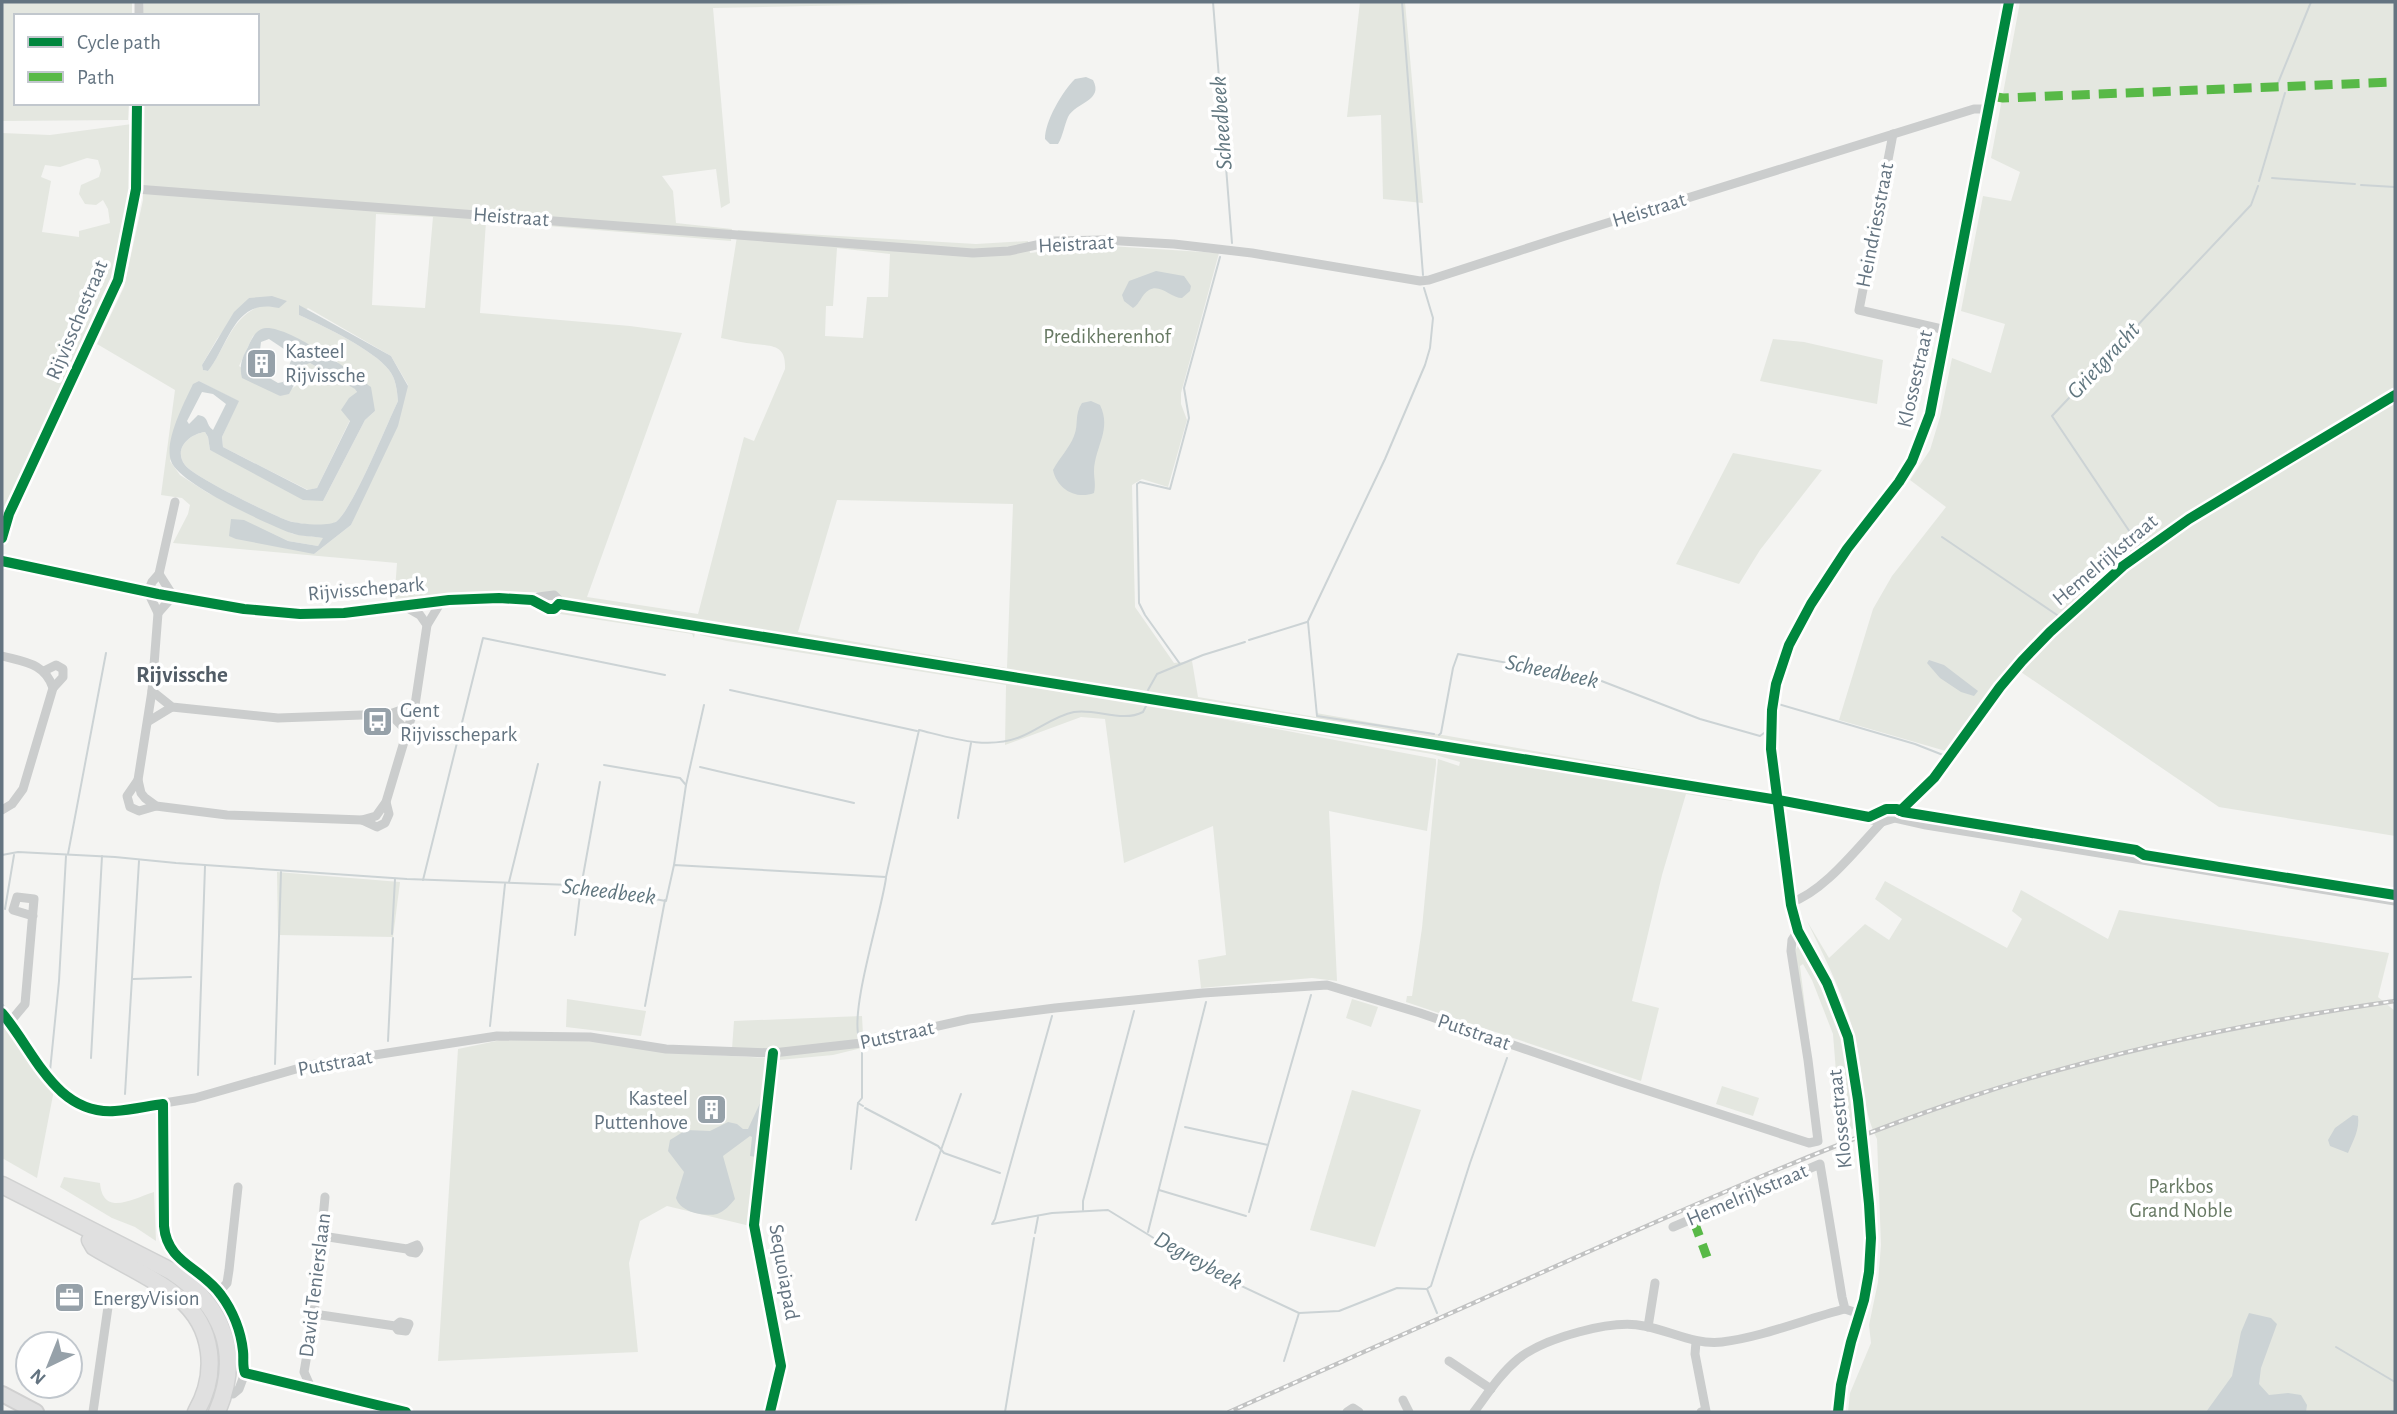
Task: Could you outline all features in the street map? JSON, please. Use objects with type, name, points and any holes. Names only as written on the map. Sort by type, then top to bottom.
[{"type":"highway","points":[[2,1185],[171,1271],[186,1280],[206,1300],[219,1321],[227,1346],[227,1382],[217,1412]]},
{"type":"highway","points":[[2,1196],[180,1288],[198,1306],[207,1317],[219,1364],[214,1392],[205,1412]]},
{"type":"highway","points":[[62,1216],[69,1214],[169,1260],[205,1286],[222,1309],[232,1333],[236,1363],[233,1394],[225,1412]]},
{"type":"highway","points":[[90,1240],[94,1247],[178,1296],[199,1321],[209,1351],[210,1376],[207,1390],[196,1412]]},
{"type":"main road","points":[[2,1394],[36,1412]]},
{"type":"main road","points":[[2,1405],[16,1412]]},
{"type":"street","name":"Klossestraat","points":[[1838,1412],[1842,1380],[1869,1272],[1871,1238],[1864,1156],[1853,1058],[1842,1017],[1798,930],[1790,903],[1770,730],[1776,684],[1798,627],[1826,579],[1912,461],[1930,414],[2009,2]]},
{"type":"street","name":"Rijvisschestraat","points":[[2,538],[7,519],[118,280],[136,189],[137,105]]},
{"type":"street","name":"Heistraat","points":[[136,189],[973,253],[1009,251],[1055,241],[1103,240],[1174,244],[1252,253],[1420,281],[1974,109],[1989,109]]},
{"type":"street","name":"Heindriesstraat","points":[[1893,134],[1859,310],[1946,330]]},
{"type":"street","name":"Hemelrijkstraat","points":[[1895,818],[1939,771],[2013,671],[2050,632],[2123,566],[2182,523],[2395,395]]},
{"type":"street","points":[[148,592],[159,574],[174,502]]},
{"type":"street","name":"Rijvisschepark","points":[[2,561],[148,592],[244,609],[300,614],[344,613],[474,598],[531,600]]},
{"type":"street","points":[[158,613],[173,596],[159,574]]},
{"type":"street","name":"Rijvisschepark","points":[[148,592],[158,613],[152,691],[138,780],[127,796],[130,807],[139,811],[156,806],[263,818],[362,820],[376,816],[386,802],[409,733],[427,625],[441,602]]},
{"type":"street","name":"Rijvisschepark","points":[[407,607],[421,615],[427,625]]},
{"type":"street","points":[[2,656],[34,665],[44,671],[53,688]]},
{"type":"street","points":[[2,810],[12,804],[23,789],[53,688],[63,677],[63,669],[56,665],[44,671]]},
{"type":"street","points":[[152,691],[172,706],[278,718],[390,714],[415,705]]},
{"type":"street","points":[[149,721],[172,706]]},
{"type":"street","points":[[390,714],[409,733]]},
{"type":"street","points":[[138,780],[141,793],[156,806]]},
{"type":"street","points":[[1778,800],[1882,822]]},
{"type":"street","points":[[1790,903],[1807,896],[1882,822],[1895,818],[2395,901]]},
{"type":"street","points":[[10,1022],[25,1004],[33,916]]},
{"type":"street","name":"Putstraat","points":[[2,1013],[50,1081],[72,1099],[107,1111],[195,1098],[310,1065],[496,1036],[590,1037],[666,1049],[773,1053],[862,1044],[970,1019],[1203,993],[1310,985],[1343,989],[1810,1143],[1818,1141],[1791,951],[1792,940],[1798,930]]},
{"type":"street","points":[[163,1104],[166,1242],[174,1255],[196,1269],[219,1292],[237,1327],[245,1373],[239,1389],[233,1394]]},
{"type":"street","name":"Hemelrijkstraat","points":[[1673,1227],[1820,1164],[1845,1309]]},
{"type":"street","points":[[219,1292],[227,1283],[238,1187]]},
{"type":"street","name":"David Tenierslaan","points":[[292,1385],[304,1372],[314,1314],[325,1197]]},
{"type":"street","points":[[322,1236],[407,1249]]},
{"type":"street","points":[[1648,1327],[1655,1283]]},
{"type":"street","points":[[93,1412],[109,1300]]},
{"type":"street","points":[[1474,1412],[1517,1360],[1538,1347],[1596,1327],[1630,1323],[1696,1342],[1721,1342],[1845,1309],[1860,1314]]},
{"type":"street","points":[[314,1314],[396,1326]]},
{"type":"street","points":[[1696,1342],[1695,1354],[1706,1411],[1701,1412]]},
{"type":"street","points":[[1449,1361],[1491,1389]]},
{"type":"street","name":"David Tenierslaan","points":[[304,1372],[312,1390]]},
{"type":"street","points":[[245,1373],[406,1412]]},
{"type":"street","points":[[1403,1400],[1409,1412]]},
{"type":"street","points":[[1347,1412],[1353,1408],[1359,1412]]},
{"type":"green space","points":[[2,2],[132,2],[132,14],[14,14],[14,105],[129,105],[128,120],[2,121]]},
{"type":"green space","name":"Predikherenhof","points":[[144,2],[1008,2],[713,8],[730,203],[721,208],[716,169],[662,176],[673,191],[676,223],[732,229],[731,241],[486,221],[480,313],[682,333],[587,597],[698,614],[744,437],[754,441],[785,369],[784,356],[778,349],[721,338],[738,230],[976,244],[1028,241],[1030,253],[1094,245],[1219,253],[1181,393],[1181,404],[1187,420],[1168,487],[1142,479],[1132,485],[1135,607],[1174,663],[1192,661],[1198,697],[1316,717],[1316,713],[1701,780],[1718,788],[563,602],[544,592],[489,593],[394,604],[397,563],[173,543],[190,505],[182,498],[161,495],[175,390],[97,344],[124,287],[143,200],[143,105],[259,105],[259,14],[143,14]],"holes":[[[376,214],[433,217],[425,308],[372,305]],[[837,248],[890,254],[888,297],[867,297],[863,338],[825,336],[826,306],[833,306]],[[249,298],[265,304],[237,323],[208,371],[203,370],[202,365],[217,339]],[[308,308],[391,356],[408,385],[351,525],[314,554],[244,520],[288,541],[318,546],[324,538],[293,534],[208,493],[180,475],[170,461],[199,381],[238,401],[222,437],[223,447],[308,490],[317,488],[350,420],[356,389],[310,363],[305,365],[296,386],[280,396],[239,366],[253,336],[268,328],[291,336],[336,360],[375,411],[365,420],[323,501],[210,450],[205,432],[184,443],[182,459],[185,465],[202,478],[289,521],[321,525],[337,521],[352,499],[398,401],[396,385],[389,370],[372,354],[299,315]],[[837,500],[1013,504],[1007,668],[798,632]]]},
{"type":"green space","points":[[1360,2],[1405,2],[1423,203],[1383,199],[1381,115],[1347,117]]},
{"type":"green space","points":[[2020,2],[2395,2],[2395,836],[2219,807],[2018,670],[1956,754],[1839,720],[1873,609],[1892,576],[1946,507],[1910,480],[1930,450],[1952,358],[1991,373],[2005,324],[1961,311],[1983,196],[2011,201],[2020,172],[1991,158]]},
{"type":"green space","points":[[132,124],[129,199],[120,254],[109,290],[5,510],[2,510],[2,133],[50,135]],"holes":[[[87,158],[98,160],[101,170],[99,177],[81,185],[79,194],[85,204],[96,205],[103,200],[108,209],[110,223],[79,231],[79,237],[42,232],[51,181],[41,177],[45,165],[60,167]]]},
{"type":"green space","points":[[1773,339],[1804,342],[1883,360],[1877,404],[1760,381]]},
{"type":"green space","points":[[1733,453],[1822,470],[1760,550],[1739,584],[1676,564]]},
{"type":"green space","points":[[562,606],[692,627],[695,632],[694,638],[692,634],[552,613]]},
{"type":"green space","points":[[701,629],[1764,800],[1736,797],[1732,801],[1686,794],[1662,875],[1632,1001],[1659,1008],[1641,1081],[1406,1002],[1407,996],[1412,996],[1422,928],[1438,759],[1459,766],[1460,762],[1432,754],[1207,716],[1436,759],[1436,764],[1427,831],[1329,811],[1337,981],[1312,978],[1201,988],[1198,960],[1226,955],[1213,826],[1124,863],[1105,719],[1081,717],[1005,745],[1006,685],[727,641],[700,635]]},
{"type":"green space","points":[[277,872],[400,882],[393,937],[278,935]]},
{"type":"green space","name":"Parkbos Grand Noble","points":[[1885,881],[2007,948],[2022,919],[2012,911],[2021,890],[2108,939],[2119,910],[2389,953],[2378,997],[2395,1011],[2395,1412],[1848,1412],[1850,1393],[1871,1343],[1869,1325],[1878,1282],[1881,1245],[1877,1139],[1865,1102],[1851,1023],[1834,978],[1807,921],[1829,958],[1865,924],[1889,940],[1902,919],[1875,899]]},
{"type":"green space","points":[[1798,946],[1823,992],[1838,1028],[1845,1052],[1853,1129],[1840,1123],[1833,1034],[1803,964],[1800,966],[1811,1055],[1795,951]]},
{"type":"green space","points":[[567,999],[646,1011],[641,1036],[566,1027]]},
{"type":"green space","points":[[1352,999],[1378,1007],[1371,1027],[1346,1018]]},
{"type":"green space","points":[[862,1016],[863,1035],[917,1025],[919,1034],[833,1055],[779,1060],[778,1050],[732,1049],[734,1021]]},
{"type":"green space","points":[[2,1020],[37,1071],[54,1090],[37,1178],[2,1158]]},
{"type":"green space","points":[[501,1040],[589,1040],[693,1054],[770,1058],[750,1226],[667,1206],[640,1221],[629,1263],[638,1352],[438,1361],[458,1049]]},
{"type":"green space","points":[[1722,1086],[1759,1098],[1753,1116],[1716,1104]]},
{"type":"green space","points":[[1352,1090],[1421,1110],[1375,1247],[1310,1230]]},
{"type":"green space","points":[[64,1177],[100,1183],[102,1193],[113,1203],[154,1192],[156,1241],[60,1187]]},
{"type":"shaded area","points":[[1086,77],[1093,80],[1095,93],[1068,117],[1058,144],[1050,144],[1045,139],[1055,107],[1075,79]]},
{"type":"shaded area","points":[[1156,271],[1184,276],[1191,286],[1190,291],[1182,298],[1153,288],[1146,292],[1133,308],[1124,301],[1122,295],[1129,281]]},
{"type":"shaded area","points":[[272,296],[287,301],[279,308],[264,306],[242,316],[208,371],[203,370],[202,365],[234,312],[249,298]]},
{"type":"shaded area","points":[[299,305],[391,356],[408,386],[398,426],[351,525],[314,554],[229,536],[231,519],[244,520],[288,541],[318,546],[323,538],[291,533],[206,492],[177,470],[171,461],[170,453],[170,443],[180,411],[193,384],[199,381],[239,401],[222,437],[223,447],[307,490],[317,488],[350,421],[341,410],[357,392],[310,363],[305,365],[289,394],[280,396],[242,378],[243,358],[257,332],[266,328],[290,335],[320,351],[371,387],[375,411],[365,420],[323,501],[303,500],[210,450],[205,432],[184,443],[182,459],[185,465],[202,478],[289,521],[321,524],[337,521],[361,483],[378,446],[398,401],[397,389],[389,370],[372,354],[299,315]],"holes":[[[269,339],[293,355],[283,382],[278,383],[251,367],[261,342]],[[202,392],[213,394],[226,404],[213,430],[202,416],[198,415],[189,424],[187,421]]]},
{"type":"shaded area","points":[[1091,401],[1100,405],[1104,422],[1095,462],[1094,493],[1074,494],[1059,483],[1053,470],[1074,436],[1082,403]]},
{"type":"shaded area","points":[[1929,660],[1944,665],[1978,691],[1974,696],[1961,692],[1940,678],[1927,663]]},
{"type":"shaded area","points":[[761,1101],[765,1102],[756,1157],[750,1156],[750,1136],[723,1156],[735,1199],[717,1214],[699,1214],[682,1207],[676,1198],[684,1172],[668,1151],[670,1140],[686,1130],[710,1131],[728,1122],[748,1129]]},
{"type":"shaded area","points":[[2353,1115],[2358,1116],[2358,1126],[2348,1153],[2330,1146],[2328,1140],[2335,1128]]},
{"type":"shaded area","points":[[2249,1313],[2271,1318],[2277,1324],[2261,1368],[2259,1384],[2269,1395],[2301,1395],[2307,1405],[2306,1412],[2206,1412],[2232,1376],[2241,1332]]},
{"type":"waterway","name":"Scheedbeek","points":[[1213,2],[1232,243]]},
{"type":"waterway","points":[[1402,2],[1423,275]]},
{"type":"waterway","name":"Grietgracht","points":[[2278,83],[2311,2]]},
{"type":"waterway","name":"Grietgracht","points":[[2259,181],[2285,93]]},
{"type":"waterway","points":[[2272,178],[2355,184]]},
{"type":"waterway","points":[[2361,185],[2395,187]]},
{"type":"waterway","name":"Grietgracht","points":[[2138,549],[2140,547],[2052,416],[2251,205],[2258,186]]},
{"type":"waterway","points":[[1180,664],[1139,603],[1137,484],[1140,482],[1170,489],[1189,418],[1184,388],[1220,257]]},
{"type":"waterway","points":[[1308,621],[1385,459],[1425,365],[1433,318],[1424,288]]},
{"type":"waterway","points":[[1942,537],[2060,617],[2050,626]]},
{"type":"waterway","points":[[2126,559],[2133,553]]},
{"type":"waterway","points":[[2066,611],[2113,569]]},
{"type":"waterway","name":"Scheedbeek","points":[[1249,640],[1307,622]]},
{"type":"waterway","name":"Scheedbeek","points":[[1308,622],[1317,716],[1434,734]]},
{"type":"waterway","points":[[423,880],[483,638],[665,675]]},
{"type":"waterway","name":"Scheedbeek","points":[[1148,690],[1157,674],[1203,655],[1245,642]]},
{"type":"waterway","points":[[68,854],[106,653]]},
{"type":"waterway","name":"Scheedbeek","points":[[1439,735],[1458,654],[1586,675],[1700,719],[1760,736],[1764,733]]},
{"type":"waterway","name":"Scheedbeek","points":[[1778,704],[1915,744],[1943,755],[1994,686],[2016,662]]},
{"type":"waterway","points":[[730,690],[917,731]]},
{"type":"waterway","points":[[674,865],[686,785],[704,705]]},
{"type":"waterway","name":"Scheedbeek","points":[[2,855],[18,852],[115,857],[407,879],[571,885],[666,901],[674,865],[886,877],[919,730],[957,739],[995,743],[1020,737],[1074,712],[1126,716],[1143,712],[1146,706]]},
{"type":"waterway","points":[[958,818],[971,743]]},
{"type":"waterway","points":[[509,882],[538,764]]},
{"type":"waterway","points":[[604,765],[680,778],[686,785]]},
{"type":"waterway","points":[[700,767],[854,803]]},
{"type":"waterway","points":[[575,935],[600,782]]},
{"type":"waterway","points":[[5,909],[14,855]]},
{"type":"waterway","points":[[20,1027],[50,1071],[59,981],[66,856]]},
{"type":"waterway","points":[[91,1058],[102,856]]},
{"type":"waterway","points":[[125,1094],[139,861]]},
{"type":"waterway","points":[[198,1075],[205,866]]},
{"type":"waterway","points":[[275,1064],[281,872]]},
{"type":"waterway","name":"Degreybeek","points":[[859,1038],[857,1024],[862,984],[886,878]]},
{"type":"waterway","points":[[392,934],[395,879]]},
{"type":"waterway","points":[[490,1026],[505,884]]},
{"type":"waterway","points":[[645,1006],[665,900]]},
{"type":"waterway","points":[[388,1041],[393,938]]},
{"type":"waterway","points":[[133,979],[191,977]]},
{"type":"waterway","points":[[1268,1145],[1311,995]]},
{"type":"waterway","points":[[1148,1232],[1206,1002]]},
{"type":"waterway","points":[[2,1004],[6,1009]]},
{"type":"waterway","points":[[1083,1210],[1083,1201],[1134,1011]]},
{"type":"waterway","name":"Degreybeek","points":[[1052,1016],[992,1224],[1052,1213],[1108,1210],[1201,1267],[1299,1313],[1339,1311],[1397,1288],[1427,1289],[1437,1313]]},
{"type":"waterway","name":"Degreybeek","points":[[862,1048],[862,1098],[858,1103],[863,1106]]},
{"type":"waterway","points":[[1428,1288],[1431,1286],[1507,1058]]},
{"type":"waterway","points":[[916,1220],[961,1094]]},
{"type":"waterway","points":[[851,1169],[858,1103]]},
{"type":"waterway","name":"Degreybeek","points":[[865,1108],[938,1146],[944,1153],[1000,1173]]},
{"type":"waterway","points":[[1185,1127],[1268,1145],[1249,1212]]},
{"type":"waterway","points":[[1159,1190],[1246,1216]]},
{"type":"waterway","points":[[1035,1233],[1038,1217]]},
{"type":"waterway","points":[[1005,1412],[1034,1238]]},
{"type":"waterway","points":[[1284,1361],[1299,1313]]},
{"type":"waterway","points":[[2336,1347],[2395,1382]]},
{"type":"railway","points":[[1229,1412],[1737,1187],[1923,1113],[2022,1081],[2127,1052],[2234,1028],[2395,1001]]},
{"type":"marked path","points":[[1991,96],[2003,98],[2395,82]]},
{"type":"marked path","points":[[1693,1219],[1707,1257]]},
{"type":"cycle path","points":[[1838,1412],[1841,1385],[1869,1272],[1869,1204],[1848,1037],[1827,983],[1798,931],[1791,905],[1771,749],[1772,710],[1776,684],[1789,645],[1811,604],[1847,549],[1912,461],[1930,414],[2009,2]]},
{"type":"cycle path","points":[[2,538],[9,514],[118,280],[136,189],[137,105]]},
{"type":"cycle path","points":[[1900,811],[1934,778],[2022,661],[2123,566],[2189,519],[2395,395]]},
{"type":"cycle path","points":[[2,561],[158,594],[244,609],[300,614],[344,613],[449,600],[499,598],[532,600],[549,609],[554,609],[559,604]]},
{"type":"cycle path","points":[[559,604],[1778,800],[1869,817],[1886,809],[1897,809],[2136,850],[2144,855],[2395,895]]},
{"type":"cycle path","points":[[2,1013],[48,1077],[61,1092],[77,1103],[94,1109],[115,1111],[163,1104],[166,1238],[178,1257],[213,1286],[229,1308],[240,1336],[245,1373],[406,1412]]},
{"type":"cycle path","name":"Sequoiapad","points":[[770,1412],[781,1366],[754,1225],[773,1053]]},
{"type":"place","name":"Kasteel Rijvissche","points":[[262,363]]},
{"type":"place","name":"Gent Rijvisschepark","points":[[377,722]]},
{"type":"place","name":"Kasteel Puttenhove","points":[[711,1110]]},
{"type":"place","name":"EnergyVision","points":[[70,1298]]},
{"type":"district","name":"Rijvissche","points":[[182,675]]}]
